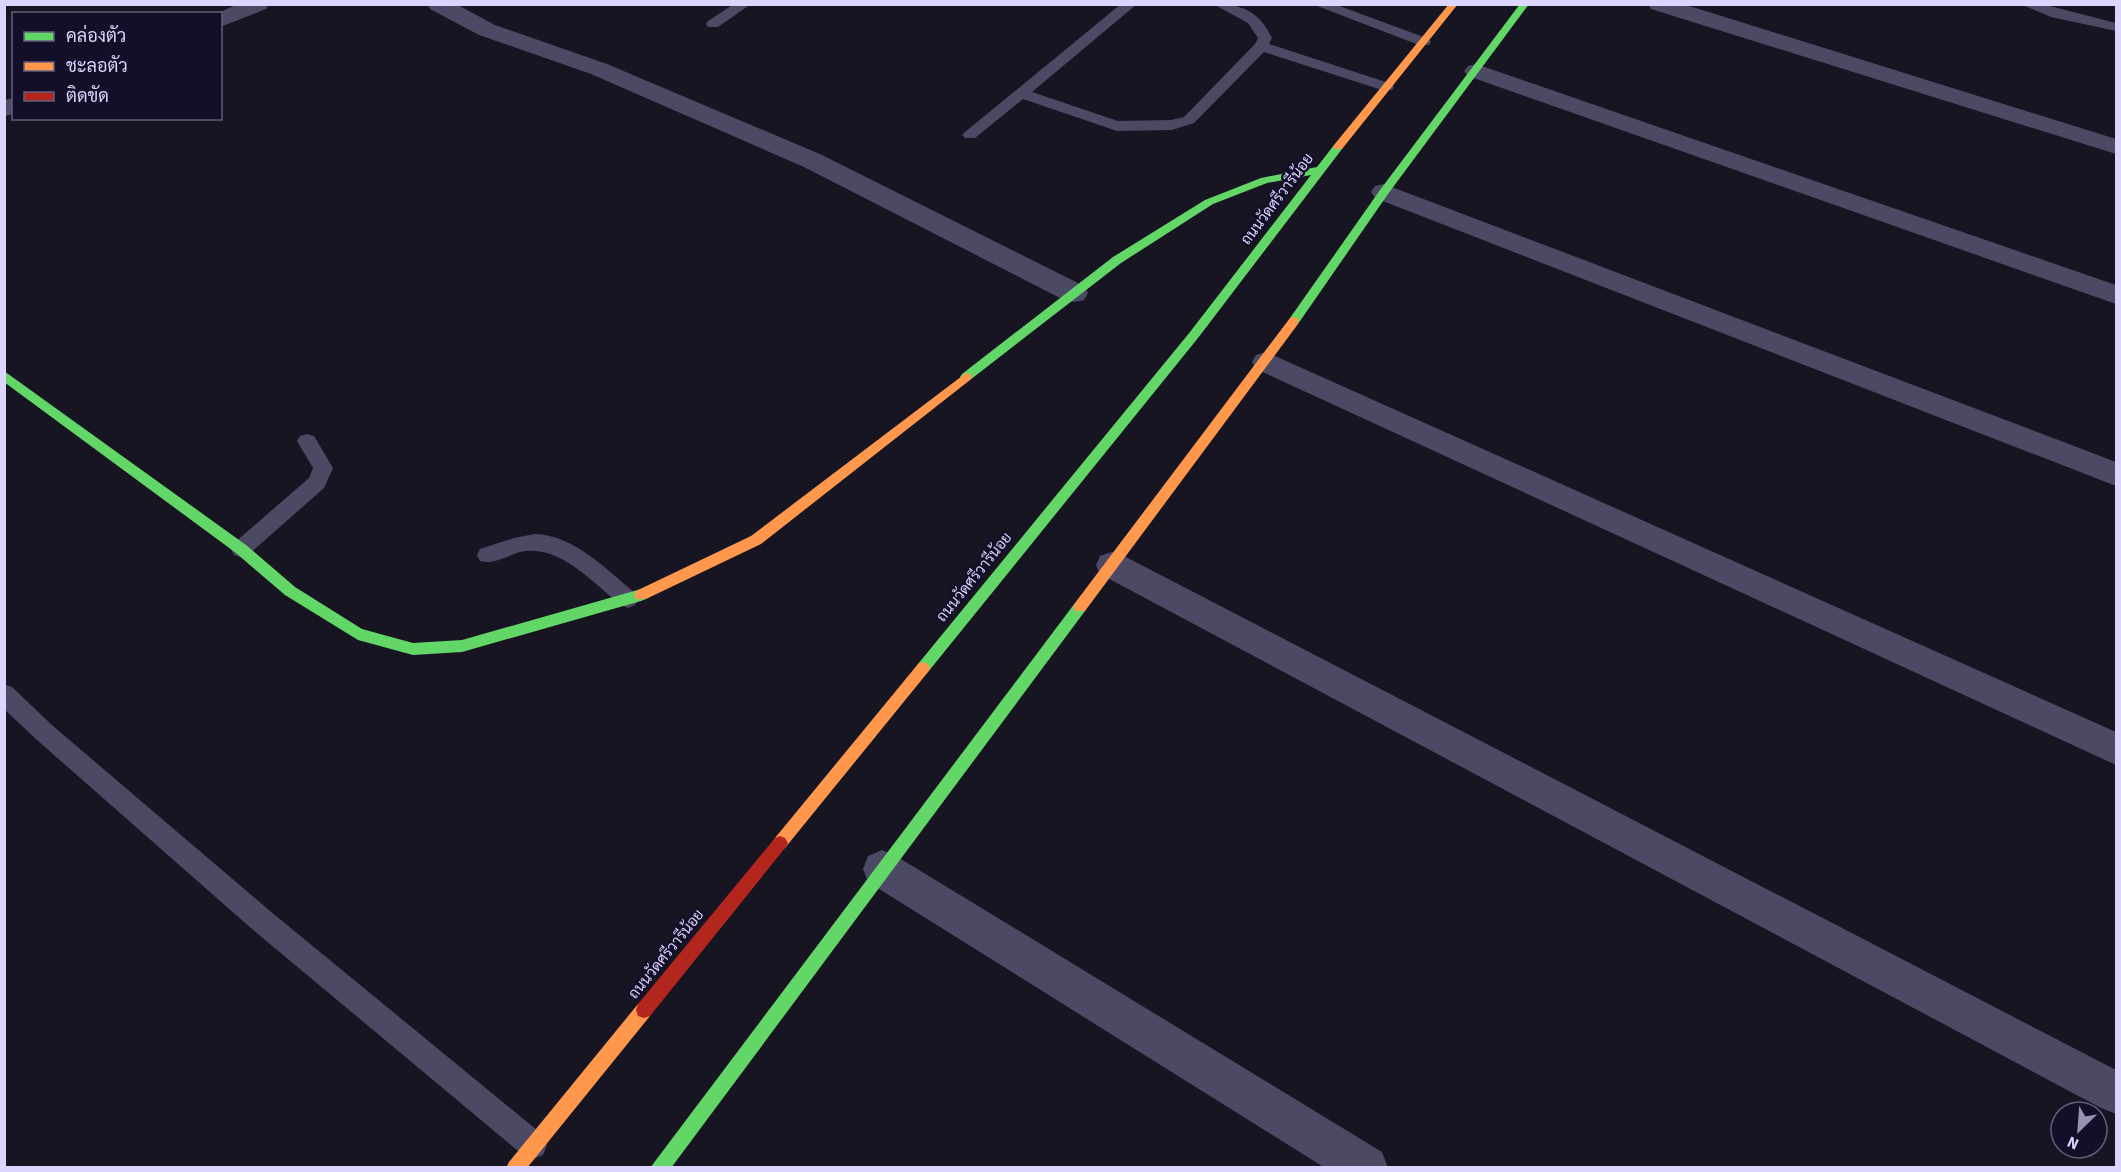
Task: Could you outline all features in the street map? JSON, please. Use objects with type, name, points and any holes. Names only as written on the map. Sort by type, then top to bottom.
[{"type":"main road","name":"ถนนวัดศรีวารีน้อย","points":[[515,1167],[1187,344],[1319,170],[1454,4]]},
{"type":"main road","points":[[659,1167],[1266,362],[1384,192],[1525,4]]},
{"type":"main road","points":[[4,375],[241,549],[290,591],[358,634],[413,649],[462,646],[648,592],[756,540],[1117,260],[1209,202],[1265,180],[1319,170]]},
{"type":"street","points":[[222,19],[258,4]]},
{"type":"street","points":[[438,4],[487,30],[599,69],[813,161],[1074,293]]},
{"type":"street","points":[[1659,4],[2116,147]]},
{"type":"street","points":[[1476,71],[2116,295]]},
{"type":"street","points":[[1384,192],[2116,474]]},
{"type":"street","points":[[1266,362],[2116,749]]},
{"type":"street","points":[[1112,565],[2116,1093]]},
{"type":"street","points":[[882,869],[1366,1167]]},
{"type":"lane","points":[[713,24],[744,4]]},
{"type":"lane","points":[[970,135],[1130,4]]},
{"type":"lane","points":[[1022,93],[1117,126],[1172,125],[1189,120],[1261,46],[1265,38],[1260,25],[1248,16],[1220,4]]},
{"type":"lane","points":[[1319,4],[1424,42]]},
{"type":"lane","points":[[2026,4],[2056,14],[2116,27]]},
{"type":"lane","points":[[1261,46],[1387,87]]},
{"type":"lane","points":[[241,549],[318,483],[323,468],[307,441]]},
{"type":"lane","points":[[487,555],[522,544],[543,542],[566,551],[628,598]]},
{"type":"lane","points":[[4,694],[45,733],[252,912],[533,1145]]},
{"type":"traffic: fast","points":[[1294,321],[1384,192],[1525,4]]},
{"type":"traffic: fast","points":[[923,668],[1194,335],[1338,147]]},
{"type":"traffic: fast","points":[[966,377],[1117,260],[1209,202],[1265,180],[1319,170]]},
{"type":"traffic: fast","points":[[4,375],[241,549],[290,591],[358,634],[413,649],[462,646],[641,595]]},
{"type":"traffic: fast","points":[[659,1168],[1080,607]]},
{"type":"traffic: slow","points":[[1338,147],[1454,4]]},
{"type":"traffic: slow","points":[[1080,607],[1294,321]]},
{"type":"traffic: slow","points":[[641,595],[756,540],[966,377]]},
{"type":"traffic: slow","points":[[780,843],[923,668]]},
{"type":"traffic: slow","points":[[515,1168],[644,1010]]},
{"type":"traffic: jam","points":[[644,1010],[780,843]]}]
